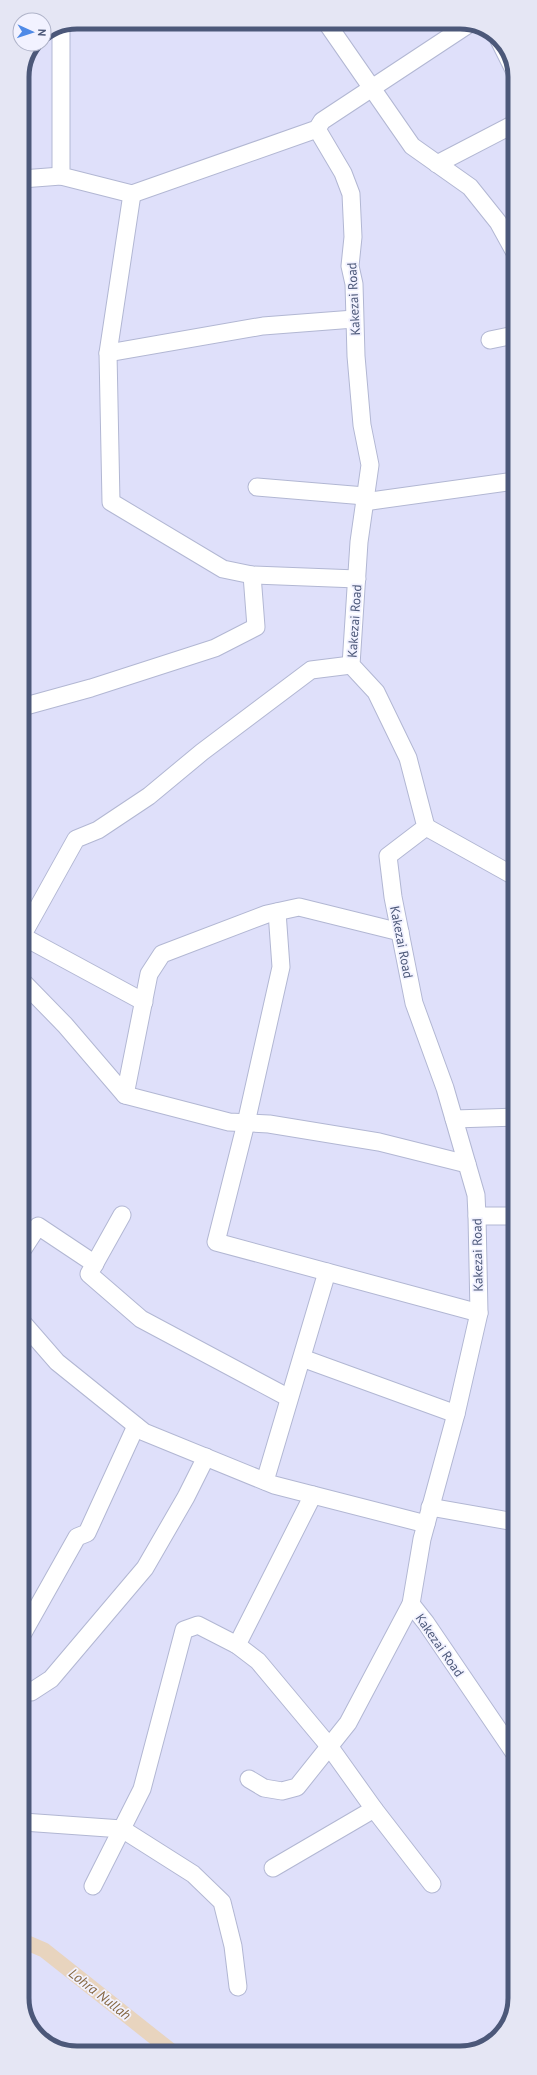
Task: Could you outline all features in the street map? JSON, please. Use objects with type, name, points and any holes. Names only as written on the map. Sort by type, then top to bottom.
[{"type":"street","points":[[331,29],[412,146],[470,187],[498,222],[508,240]]},
{"type":"street","points":[[29,178],[61,176],[132,194],[316,129],[322,121],[461,29]]},
{"type":"street","points":[[61,32],[61,176]]},
{"type":"street","points":[[437,164],[508,127]]},
{"type":"street","name":"Kakezai Road","points":[[316,129],[343,173],[351,194],[353,237],[350,266],[354,284],[354,319],[362,425],[370,465],[356,579],[351,664],[376,692],[408,758],[426,827],[388,856],[400,932],[414,1004],[445,1088],[476,1195],[479,1314],[456,1414],[426,1524],[411,1604],[426,1623],[508,1744]]},
{"type":"street","points":[[132,194],[108,353],[111,502],[223,569],[252,575],[356,579]]},
{"type":"street","points":[[108,353],[263,326],[354,319]]},
{"type":"street","points":[[490,340],[508,336]]},
{"type":"street","points":[[257,487],[365,499],[508,482]]},
{"type":"street","points":[[29,705],[91,688],[214,648],[256,627],[252,575]]},
{"type":"street","points":[[29,923],[76,839],[98,830],[149,796],[202,752],[311,670],[351,664]]},
{"type":"street","points":[[426,827],[508,873]]},
{"type":"street","points":[[125,1095],[149,974],[162,954],[267,914],[299,907],[400,932]]},
{"type":"street","points":[[277,912],[281,967],[246,1123],[216,1242],[479,1314]]},
{"type":"street","points":[[29,940],[144,1002]]},
{"type":"street","points":[[29,988],[65,1025],[125,1095],[229,1122],[269,1124],[379,1142],[467,1164]]},
{"type":"street","points":[[454,1119],[508,1117]]},
{"type":"street","points":[[122,1215],[89,1274],[141,1319],[289,1398]]},
{"type":"street","points":[[477,1216],[508,1216]]},
{"type":"street","points":[[29,1240],[38,1226],[95,1264]]},
{"type":"street","points":[[265,1481],[327,1272]]},
{"type":"street","points":[[29,1330],[57,1362],[144,1432],[265,1481],[426,1524]]},
{"type":"street","points":[[302,1358],[456,1414]]},
{"type":"street","points":[[29,1622],[77,1537],[87,1533],[136,1426]]},
{"type":"street","points":[[29,1692],[51,1679],[145,1568],[186,1496],[206,1457]]},
{"type":"street","points":[[237,1645],[313,1495]]},
{"type":"street","points":[[430,1508],[508,1521]]},
{"type":"street","points":[[249,1779],[264,1788],[282,1791],[297,1788],[348,1723],[411,1604]]},
{"type":"street","points":[[93,1886],[142,1789],[184,1630],[198,1625],[237,1645],[258,1661],[329,1746],[374,1809],[432,1884]]},
{"type":"street","points":[[273,1868],[374,1809]]},
{"type":"street","points":[[29,1822],[122,1829],[193,1874],[222,1902],[233,1946],[238,1986]]},
{"type":"shaded area","points":[[77,29],[463,29],[478,33],[492,41],[502,53],[507,68],[508,1998],[507,2007],[502,2022],[498,2027],[484,2040],[469,2045],[74,2046],[53,2040],[45,2034],[35,2022],[30,2007],[29,77],[36,52],[52,52],[52,36],[68,30]]},
{"type":"waterway","name":"Lohra Nullah","points":[[29,1944],[44,1950],[165,2046]]}]
